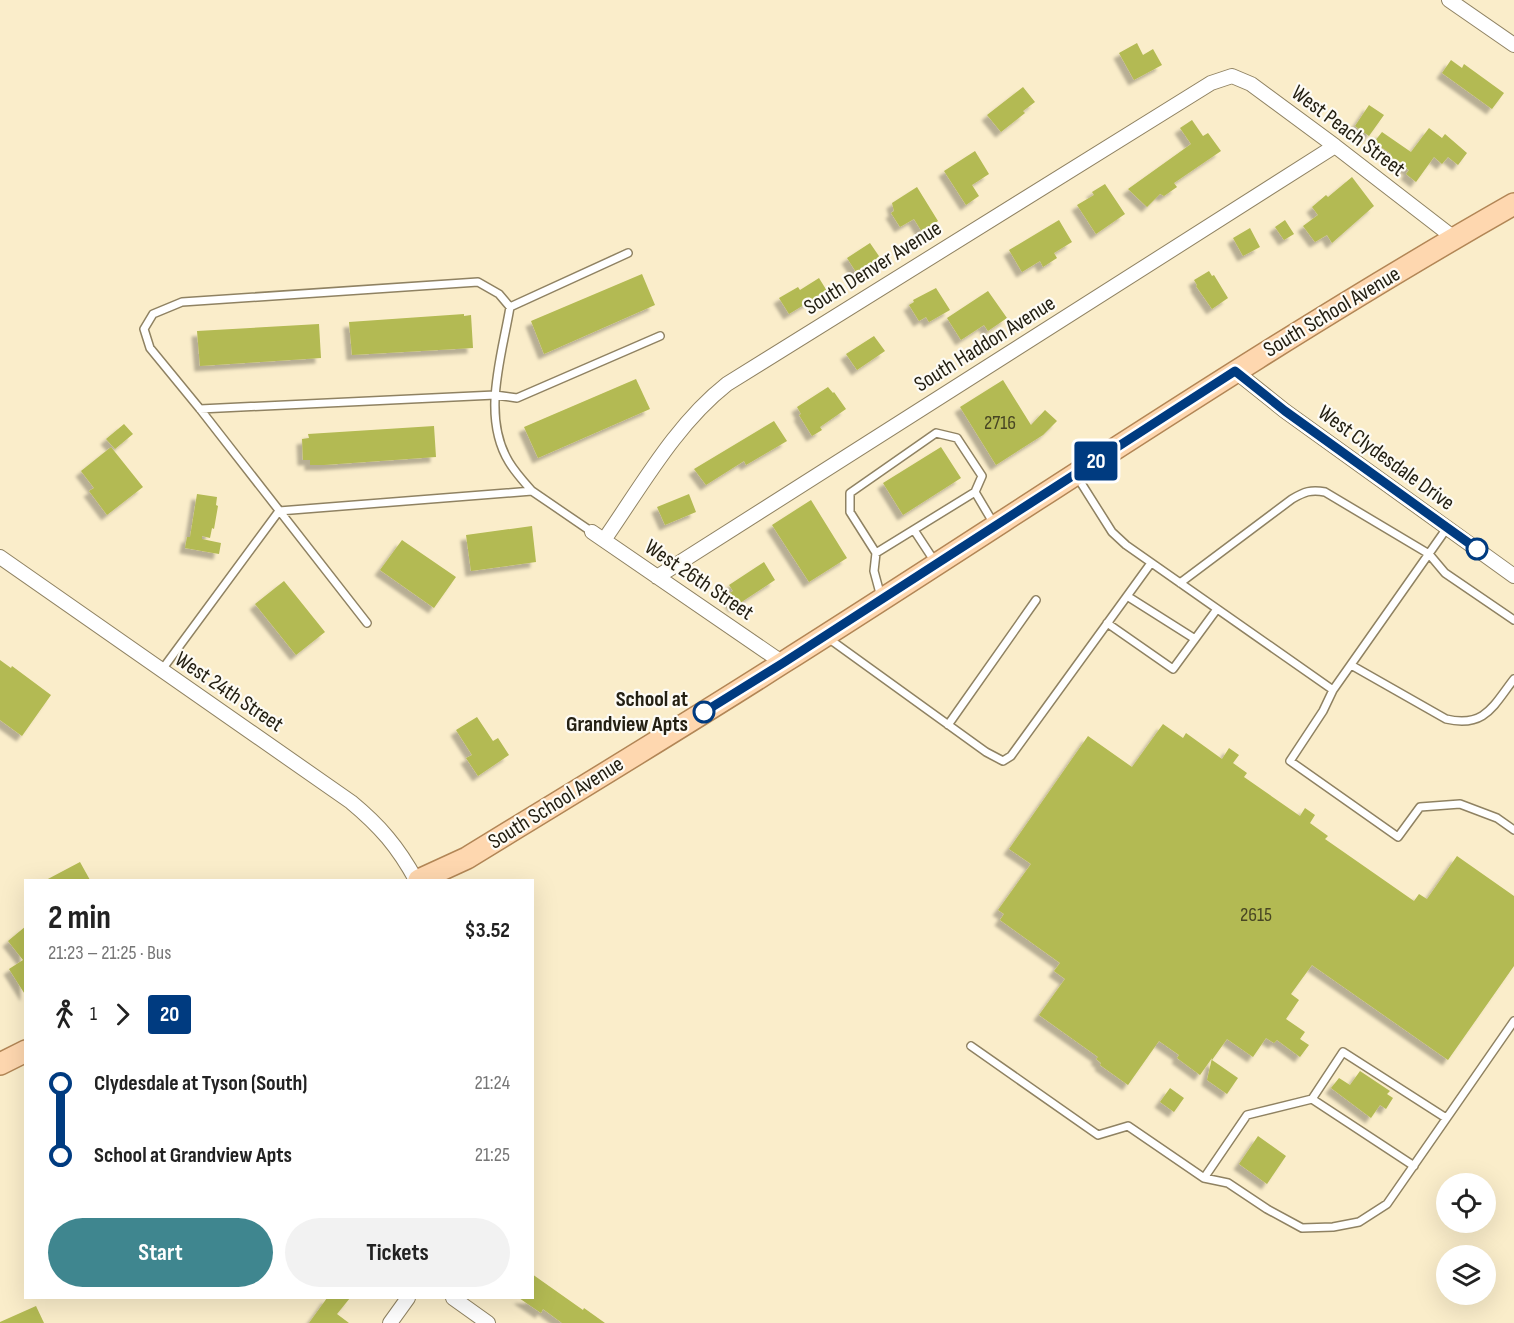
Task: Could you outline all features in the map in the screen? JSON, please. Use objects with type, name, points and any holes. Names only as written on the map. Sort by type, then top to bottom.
[{"type":"main road","name":"South School Avenue","points":[[419,879],[467,858],[783,663],[1235,371],[1514,204]]},
{"type":"main road","points":[[0,1064],[24,1052]]},
{"type":"street","points":[[1449,0],[1514,45]]},
{"type":"street","name":"West Peach Street","points":[[1211,83],[1232,76],[1251,84],[1454,238]]},
{"type":"street","name":"South Denver Avenue","points":[[604,540],[680,431],[710,397],[727,384],[1211,83]]},
{"type":"street","name":"South Haddon Avenue","points":[[657,577],[1335,146]]},
{"type":"street","name":"West Clydesdale Drive","points":[[1235,371],[1285,411],[1514,576]]},
{"type":"street","name":"West 26th Street","points":[[592,532],[783,663]]},
{"type":"street","name":"West 24th Street","points":[[0,557],[351,802],[377,824],[401,853],[416,879]]},
{"type":"street","points":[[390,1323],[407,1299]]},
{"type":"street","points":[[454,1299],[488,1323]]},
{"type":"lane","points":[[510,307],[628,253]]},
{"type":"lane","points":[[368,623],[150,348],[144,329],[153,314],[182,302],[478,282],[499,294],[510,307],[495,395],[496,428],[508,461],[532,491],[592,532]]},
{"type":"lane","points":[[200,410],[495,395],[518,398],[660,336]]},
{"type":"lane","points":[[876,553],[975,492],[982,476],[957,438],[936,433],[850,493],[850,512],[876,553],[874,571],[881,600]]},
{"type":"lane","points":[[1076,474],[1112,532],[1126,545],[1333,690]]},
{"type":"lane","points":[[1180,583],[1292,499],[1314,489],[1325,492],[1429,554],[1445,573],[1514,620]]},
{"type":"lane","points":[[161,671],[279,511],[532,491]]},
{"type":"lane","points":[[975,492],[995,526]]},
{"type":"lane","points":[[1447,528],[1333,690],[1323,711],[1290,761],[1398,837],[1420,807],[1460,804],[1497,818],[1514,830]]},
{"type":"lane","points":[[914,530],[936,564]]},
{"type":"lane","points":[[825,636],[997,759],[1007,759],[1151,563]]},
{"type":"lane","points":[[1127,596],[1195,639]]},
{"type":"lane","points":[[948,725],[1036,600]]},
{"type":"lane","points":[[1107,623],[1173,669],[1217,609]]},
{"type":"lane","points":[[1351,665],[1446,718],[1460,722],[1475,720],[1485,715],[1514,679]]},
{"type":"lane","points":[[971,1046],[1098,1135],[1128,1125],[1204,1178],[1228,1183],[1267,1209],[1302,1228],[1333,1227],[1359,1222],[1387,1204],[1514,1021]]},
{"type":"lane","points":[[1204,1178],[1247,1114],[1312,1099],[1343,1052],[1446,1118]]},
{"type":"lane","points":[[1312,1099],[1414,1166]]},
{"type":"building","points":[[1137,43],[1143,55],[1153,49],[1162,65],[1134,80],[1119,53]]},
{"type":"building","points":[[1451,60],[1462,68],[1464,64],[1504,93],[1492,109],[1442,73]]},
{"type":"building","points":[[1023,87],[1035,102],[1001,132],[987,115]]},
{"type":"building","points":[[1369,105],[1384,115],[1369,136],[1355,126]]},
{"type":"building","points":[[1192,120],[1203,136],[1208,133],[1221,151],[1174,183],[1177,187],[1164,196],[1160,194],[1147,207],[1128,189],[1191,144],[1180,128]]},
{"type":"building","points":[[1429,128],[1442,138],[1445,134],[1467,153],[1458,165],[1448,157],[1442,164],[1434,157],[1416,182],[1406,174],[1409,170],[1374,142],[1382,132],[1411,152]]},
{"type":"building","points":[[975,151],[989,174],[972,185],[979,196],[966,205],[944,171]]},
{"type":"building","points":[[1352,177],[1374,206],[1332,243],[1327,235],[1315,242],[1303,226],[1318,215],[1312,207]]},
{"type":"building","points":[[1105,184],[1125,214],[1096,234],[1077,205],[1094,195],[1092,192]]},
{"type":"building","points":[[917,187],[938,221],[922,232],[914,219],[900,227],[891,213],[894,211],[892,203]]},
{"type":"building","points":[[1059,220],[1072,242],[1054,253],[1057,258],[1043,267],[1040,261],[1022,272],[1009,250]]},
{"type":"building","points":[[1285,220],[1294,234],[1284,240],[1275,227]]},
{"type":"building","points":[[1250,228],[1260,247],[1243,256],[1233,238]]},
{"type":"building","points":[[870,243],[881,259],[856,272],[847,258]]},
{"type":"building","points":[[1209,271],[1228,298],[1212,309],[1194,280]]},
{"type":"building","points":[[642,274],[655,305],[544,354],[531,321]]},
{"type":"building","points":[[819,278],[827,291],[789,314],[779,298],[798,287],[800,290]]},
{"type":"building","points":[[936,288],[950,310],[929,322],[926,317],[919,321],[909,305],[914,302],[913,300]]},
{"type":"building","points":[[988,291],[1007,318],[988,331],[984,325],[961,340],[947,318]]},
{"type":"building","points":[[464,314],[464,316],[471,315],[473,348],[352,355],[349,322]]},
{"type":"building","points":[[319,324],[321,358],[200,366],[197,331]]},
{"type":"building","points":[[874,336],[885,351],[857,370],[846,354]]},
{"type":"building","points":[[636,379],[650,409],[538,458],[524,427]]},
{"type":"building","points":[[1003,380],[1031,425],[1045,410],[1057,421],[1043,435],[996,465],[960,407]]},
{"type":"building","points":[[828,387],[846,409],[820,427],[822,430],[812,436],[799,415],[801,414],[797,407]]},
{"type":"building","points":[[774,421],[787,441],[746,465],[744,461],[706,485],[694,469]]},
{"type":"building","points":[[124,424],[133,434],[115,449],[106,439]]},
{"type":"building","points":[[434,426],[436,457],[324,465],[310,465],[310,460],[303,460],[302,439],[309,438],[308,434]]},
{"type":"building","points":[[111,447],[143,487],[107,515],[89,491],[94,488],[81,471]]},
{"type":"building","points":[[941,447],[961,478],[903,515],[883,483]]},
{"type":"building","points":[[197,494],[217,497],[216,505],[218,506],[214,529],[212,528],[210,538],[202,536],[202,539],[221,543],[219,554],[185,548],[187,537],[190,537]]},
{"type":"building","points":[[689,494],[696,512],[665,525],[657,507]]},
{"type":"building","points":[[811,500],[847,558],[809,582],[772,525]]},
{"type":"building","points":[[532,526],[536,562],[471,571],[466,535]]},
{"type":"building","points":[[402,540],[456,577],[434,608],[380,570]]},
{"type":"building","points":[[764,562],[775,580],[734,607],[726,595],[733,591],[729,585]]},
{"type":"building","points":[[284,581],[325,632],[296,655],[255,604]]},
{"type":"building","points":[[0,660],[11,668],[12,666],[51,695],[22,736],[0,720]]},
{"type":"building","points":[[477,717],[493,741],[498,738],[509,755],[478,776],[466,758],[472,755],[456,730]]},
{"type":"building","points":[[1163,724],[1183,738],[1186,733],[1222,759],[1229,748],[1239,755],[1233,763],[1247,773],[1244,777],[1300,816],[1305,808],[1315,815],[1310,823],[1328,836],[1325,839],[1414,901],[1419,894],[1427,899],[1457,856],[1514,896],[1514,966],[1448,1060],[1312,965],[1291,994],[1299,1000],[1286,1019],[1305,1032],[1300,1039],[1309,1045],[1300,1057],[1277,1040],[1274,1043],[1266,1038],[1253,1057],[1227,1039],[1212,1060],[1238,1078],[1227,1094],[1207,1080],[1212,1058],[1200,1075],[1177,1058],[1179,1055],[1159,1041],[1128,1085],[1100,1065],[1101,1063],[1096,1059],[1098,1057],[1039,1015],[1065,979],[1054,971],[1060,963],[1000,920],[1004,914],[998,910],[1031,864],[1009,849],[1088,736],[1132,767]]},
{"type":"building","points":[[80,862],[89,879],[48,879]]},
{"type":"building","points":[[24,928],[24,993],[9,969],[23,960],[8,941]]},
{"type":"building","points":[[1360,1071],[1390,1091],[1387,1094],[1393,1098],[1386,1109],[1380,1105],[1371,1118],[1331,1088],[1339,1078],[1350,1085]]},
{"type":"building","points":[[1170,1088],[1184,1098],[1174,1112],[1160,1102]]},
{"type":"building","points":[[1258,1136],[1286,1156],[1267,1184],[1239,1164]]},
{"type":"building","points":[[534,1275],[605,1323],[562,1323],[543,1309],[541,1313],[520,1299],[534,1299]]},
{"type":"building","points":[[326,1299],[349,1299],[337,1314],[349,1323],[309,1323]]},
{"type":"building","points":[[36,1306],[44,1323],[0,1323],[0,1322]]},
{"type":"bus line","name":"20","points":[[704,712],[1235,371],[1285,411],[1477,549]]},
{"type":"place","name":"School at Grandview Apts","points":[[704,712]]}]
